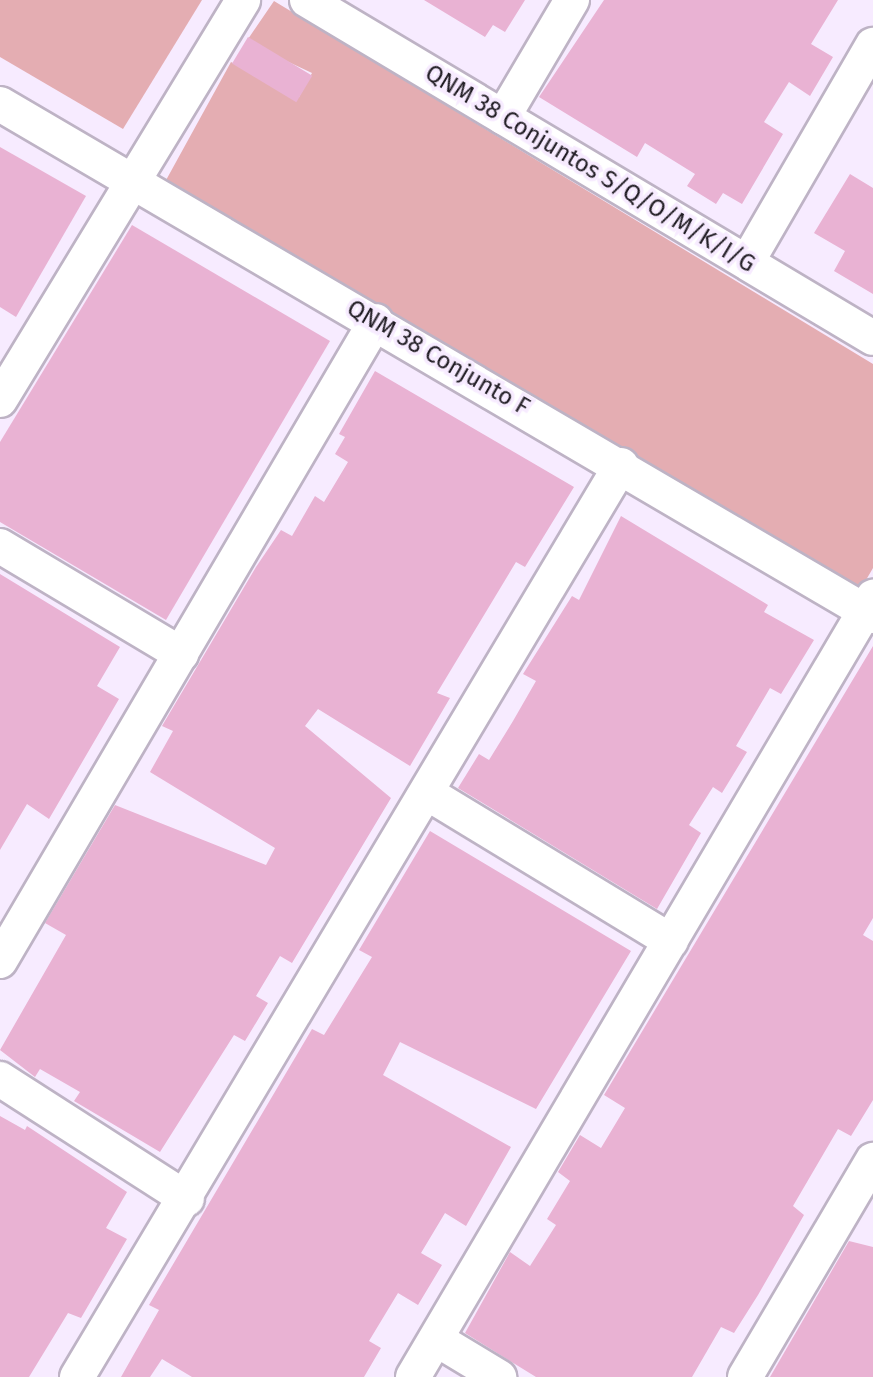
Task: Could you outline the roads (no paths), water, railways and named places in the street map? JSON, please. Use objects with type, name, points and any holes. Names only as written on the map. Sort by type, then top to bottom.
[{"type":"street","points":[[0,400],[132,177],[243,0]]},
{"type":"street","name":"QNM 38 Conjuntos S/Q/O/M/K/I/G","points":[[307,0],[873,338]]},
{"type":"street","points":[[503,117],[572,0]]},
{"type":"street","points":[[747,262],[873,45]]},
{"type":"street","name":"QNM 38 Conjunto F","points":[[0,104],[132,177],[870,608]]},
{"type":"street","points":[[0,961],[376,321]]},
{"type":"street","points":[[77,1377],[429,794],[621,465]]},
{"type":"street","points":[[0,546],[181,654]]},
{"type":"street","points":[[413,1377],[870,608]]},
{"type":"street","points":[[429,794],[671,941]]},
{"type":"street","points":[[0,1079],[187,1199]]},
{"type":"street","points":[[745,1377],[873,1160]]},
{"type":"street","points":[[436,1339],[499,1377]]}]
